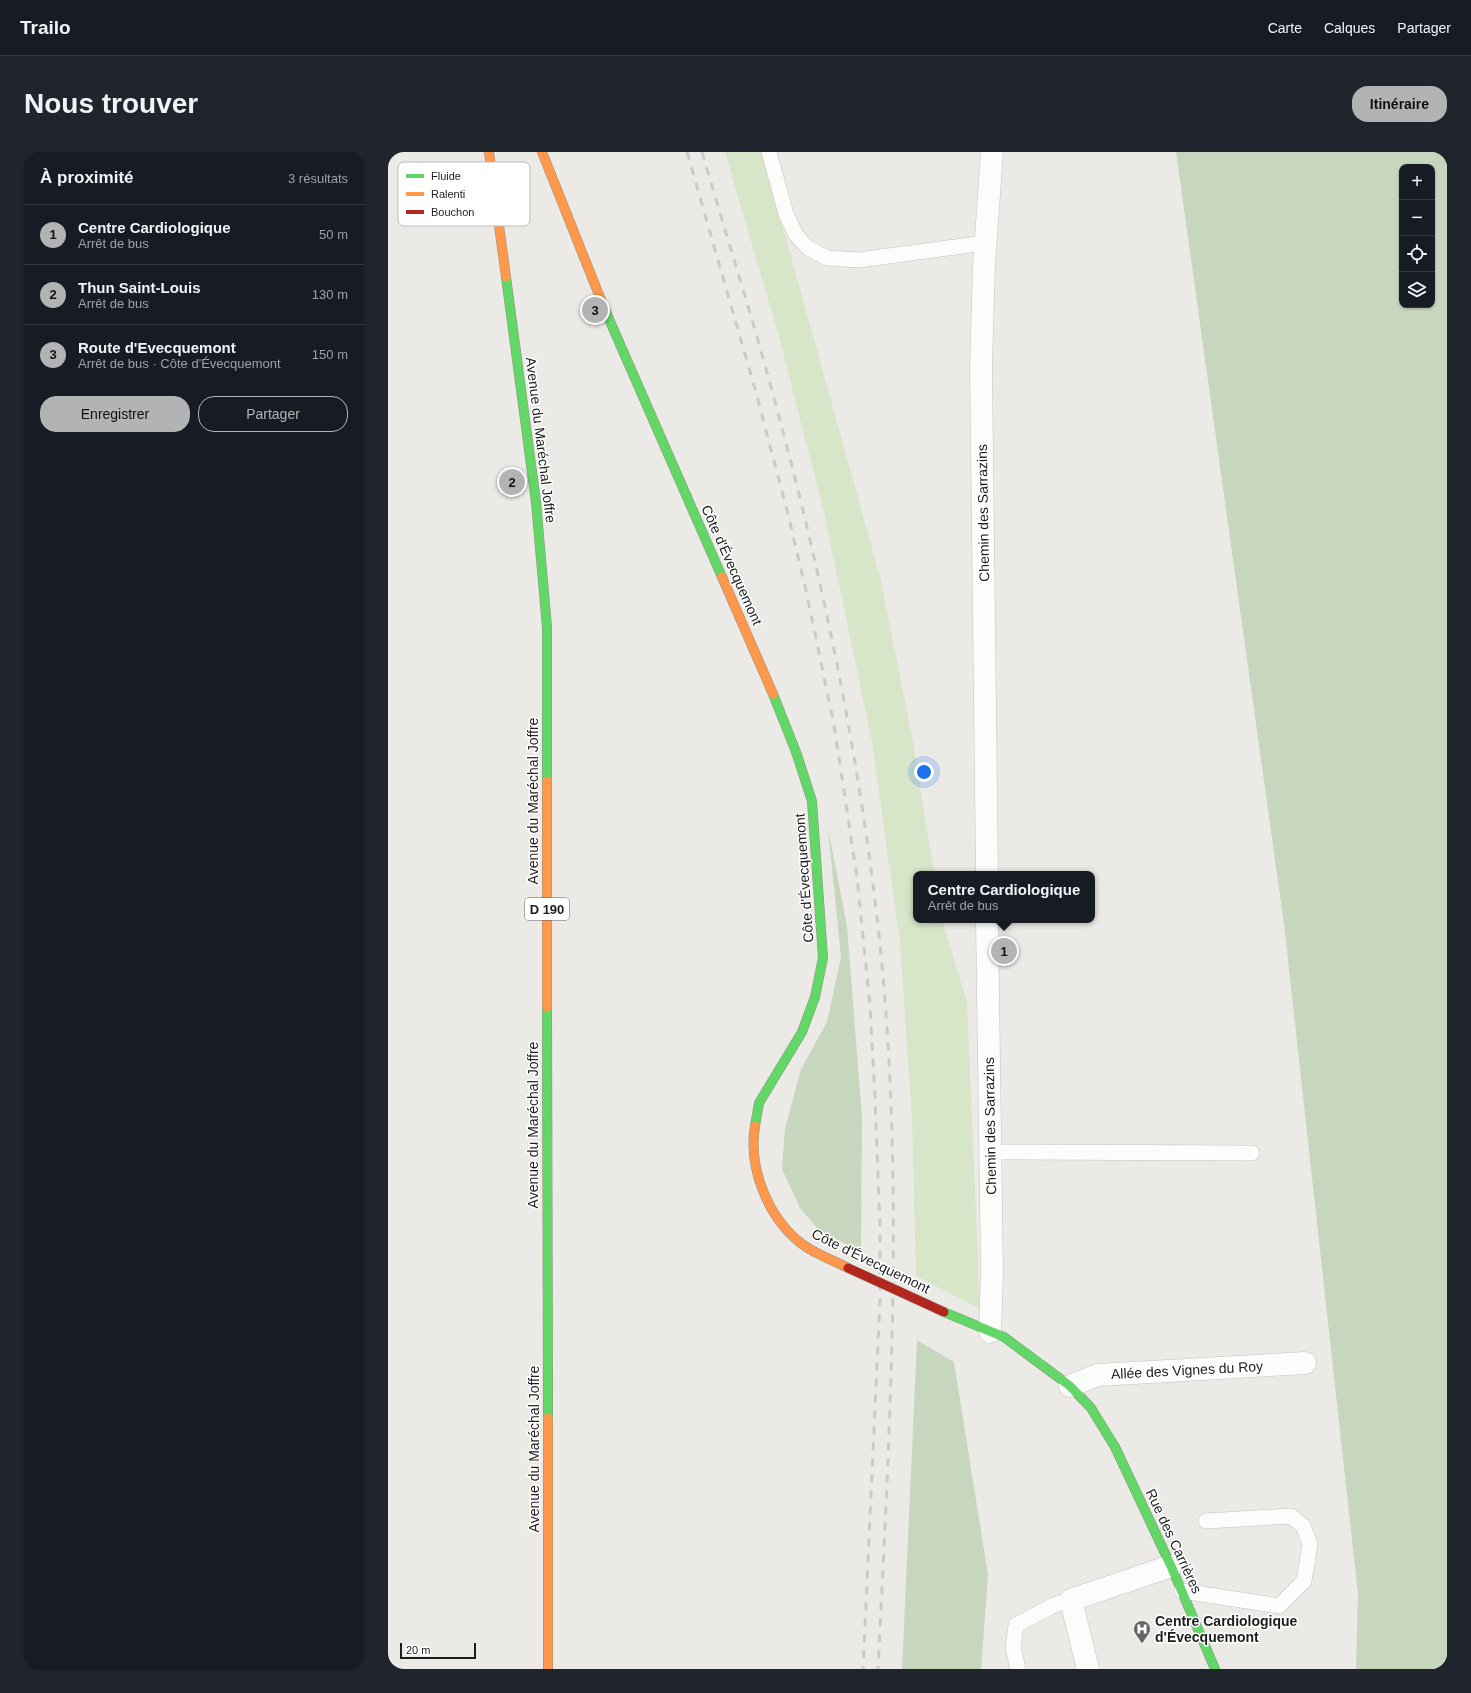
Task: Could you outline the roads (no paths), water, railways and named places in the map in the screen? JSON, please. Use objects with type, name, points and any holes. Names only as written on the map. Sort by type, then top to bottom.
[{"type":"street","name":"Avenue du Maréchal Joffre","points":[[489,152],[490,162]]},
{"type":"street","name":"Côte d'Évecquemont","points":[[542,152],[610,322],[762,667],[805,776],[812,801],[823,958],[815,997],[802,1032],[759,1103],[753,1137],[754,1161],[765,1196],[781,1224],[802,1244],[848,1268],[944,1312],[1004,1337],[1038,1361],[1070,1386],[1091,1408],[1115,1447]]},
{"type":"street","name":"Chemin des Sarrazins","points":[[987,871],[981,366],[985,243],[992,152]]},
{"type":"street","name":"Avenue du Maréchal Joffre","points":[[499,226],[535,494],[547,628],[548,1669]]},
{"type":"street","name":"Chemin des Sarrazins","points":[[987,923],[992,1273],[990,1332]]},
{"type":"street","name":"Allée des Vignes du Roy","points":[[1070,1386],[1098,1375],[1305,1363]]},
{"type":"street","name":"Rue des Carrières","points":[[1115,1447],[1171,1566],[1215,1669]]},
{"type":"street","points":[[1088,1669],[1071,1600],[1171,1566]]},
{"type":"lane","points":[[769,152],[786,214],[796,235],[808,248],[827,258],[859,260],[985,243]]},
{"type":"lane","points":[[991,1152],[1252,1153]]},
{"type":"lane","points":[[1182,1591],[1279,1606],[1304,1581],[1310,1544],[1303,1526],[1291,1516],[1206,1521]]},
{"type":"lane","points":[[1018,1669],[1013,1648],[1016,1625],[1056,1604],[1071,1600]]},
{"type":"railway","points":[[687,152],[755,389],[788,514],[807,595],[834,725],[857,877],[870,1006],[880,1227],[880,1300],[863,1669]]},
{"type":"railway","points":[[702,152],[757,337],[797,485],[831,634],[859,784],[879,935],[887,1027],[892,1118],[893,1302],[887,1485],[878,1669]]},
{"type":"place","name":"Route d'Evecquemont","points":[[595,310]]},
{"type":"place","name":"Thun Saint-Louis","points":[[512,482]]},
{"type":"place","name":"Centre Cardiologique","points":[[1004,951]]},
{"type":"place","name":"Centre Cardiologique d'Évecquemont","points":[[1142,1644]]}]
